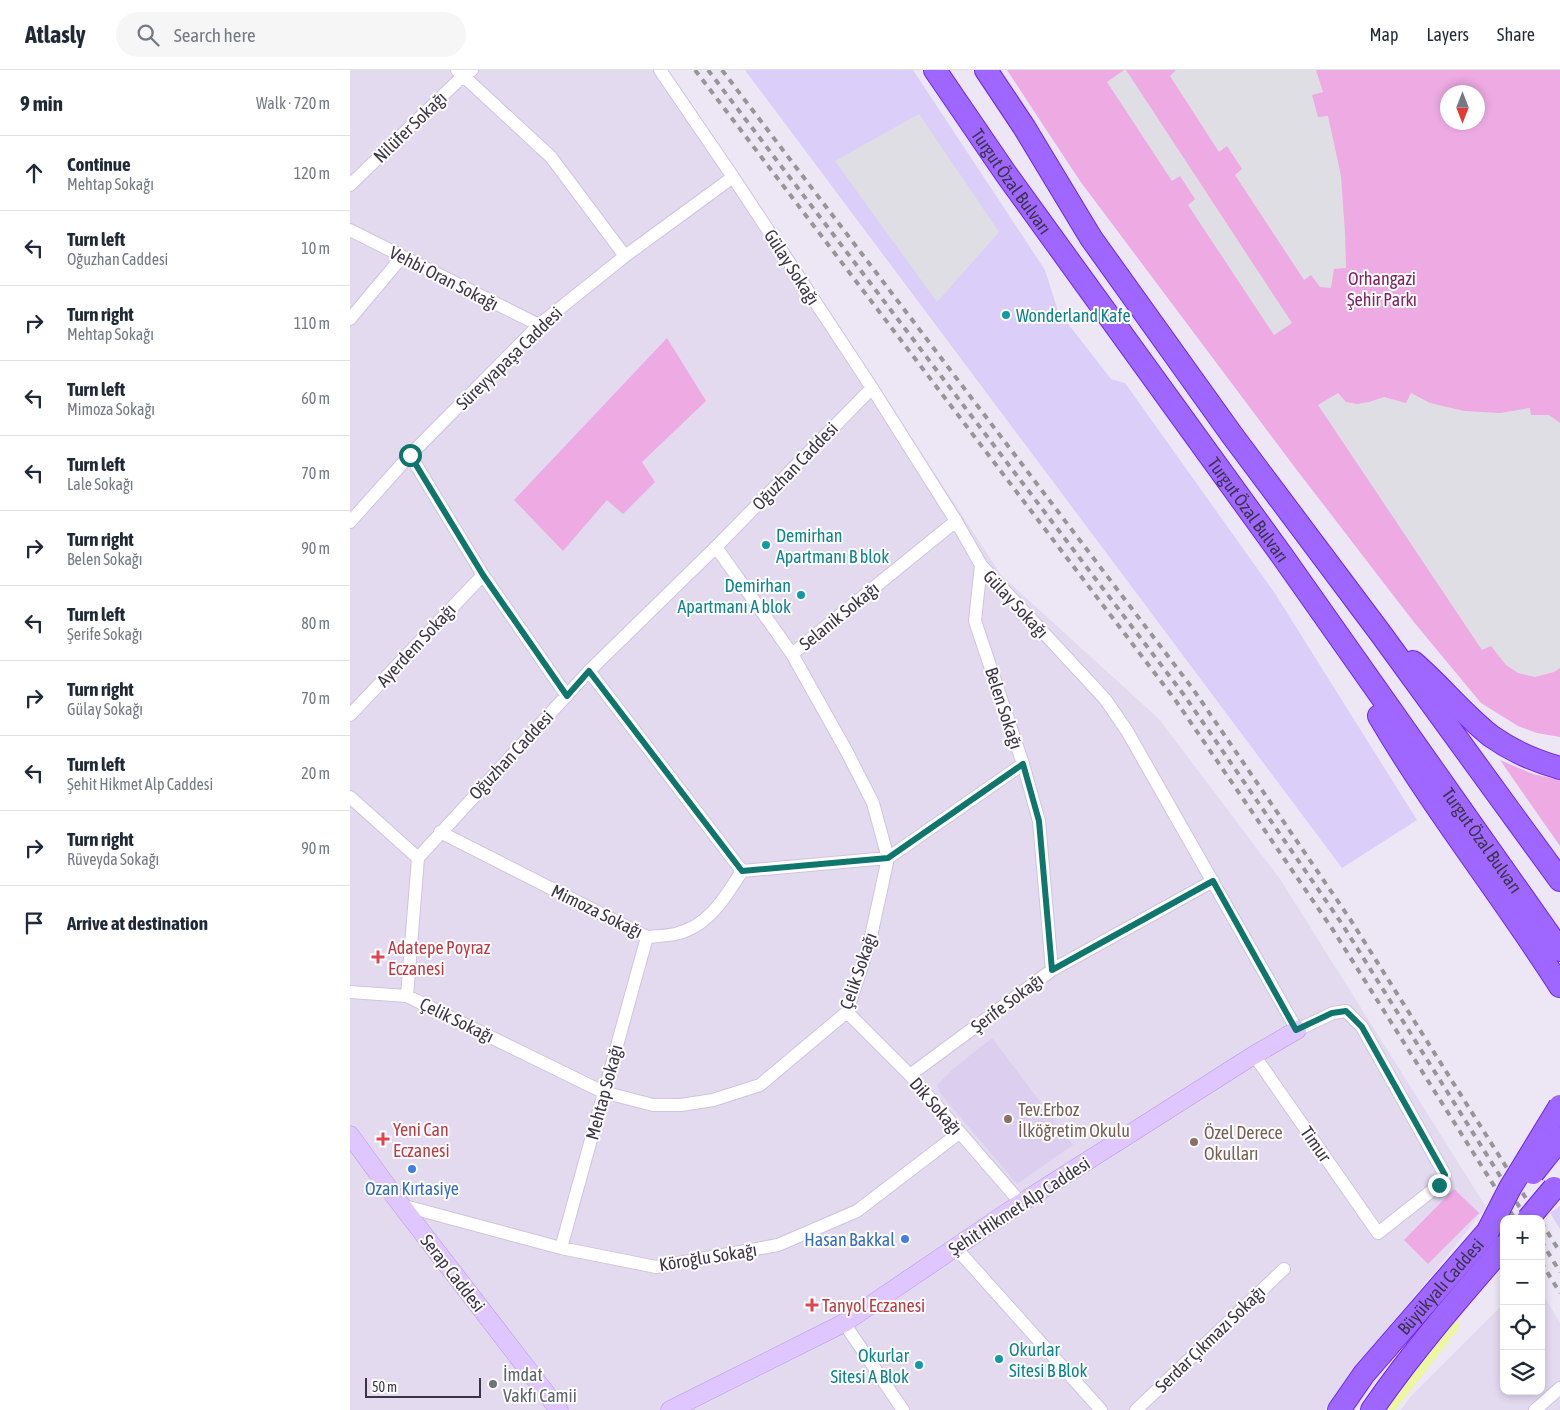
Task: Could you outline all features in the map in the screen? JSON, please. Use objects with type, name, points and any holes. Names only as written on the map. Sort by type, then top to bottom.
[{"type":"highway","name":"Turgut Özal Bulvarı","points":[[935,70],[1006,174],[1304,588],[1560,950]]},
{"type":"highway","name":"Turgut Özal Bulvarı","points":[[986,70],[1024,127],[1091,238],[1232,435],[1381,634],[1560,880]]},
{"type":"highway","points":[[1304,588],[1395,743],[1482,872],[1532,941],[1560,986]]},
{"type":"highway","points":[[1381,634],[1427,674],[1490,735],[1512,749],[1537,761],[1560,768]]},
{"type":"highway","points":[[1488,1231],[1510,1188],[1560,1106]]},
{"type":"highway","name":"Büyükyalı Caddesi","points":[[1339,1410],[1364,1374],[1488,1231],[1560,1139]]},
{"type":"highway","points":[[1532,1215],[1558,1185]]},
{"type":"highway","name":"Büyükyalı Caddesi","points":[[1372,1410],[1393,1379],[1500,1251]]},
{"type":"street","name":"Gülay Sokağı","points":[[660,70],[872,388],[981,565],[1105,699],[1128,732],[1296,1030]]},
{"type":"street","name":"Nilüfer Sokağı","points":[[350,185],[464,72]]},
{"type":"street","points":[[464,72],[551,157],[625,256]]},
{"type":"street","name":"Süreyyapaşa Caddesi","points":[[350,522],[410,455],[538,325],[625,256],[733,177]]},
{"type":"street","name":"Vehbi Oran Sokağı","points":[[350,230],[538,325]]},
{"type":"street","points":[[350,319],[402,257]]},
{"type":"street","name":"Oğuzhan Caddesi","points":[[418,858],[589,671],[716,547],[872,388]]},
{"type":"street","points":[[410,455],[483,575],[567,696]]},
{"type":"street","name":"Selanik Sokağı","points":[[792,654],[956,522]]},
{"type":"street","name":"Çelik Sokağı","points":[[407,996],[603,1092],[653,1105],[713,1100],[760,1086],[846,1012],[870,941],[888,858],[873,803],[847,752],[792,654],[716,547]]},
{"type":"street","name":"Belen Sokağı","points":[[981,565],[975,621],[1023,764],[1039,821],[1052,970]]},
{"type":"street","name":"Ayerdem Sokağı","points":[[350,716],[483,575]]},
{"type":"street","points":[[589,671],[742,871],[888,858],[1023,764]]},
{"type":"street","points":[[350,797],[418,858],[407,996],[350,992]]},
{"type":"street","name":"Mimoza Sokağı","points":[[440,832],[647,937],[675,934],[699,925],[723,902],[742,871]]},
{"type":"street","name":"Şerife Sokağı","points":[[910,1075],[1052,970],[1213,881]]},
{"type":"street","name":"Mehtap Sokağı","points":[[561,1248],[647,937]]},
{"type":"street","name":"Şehit Hikmet Alp Caddesi","points":[[670,1410],[844,1323],[1021,1203],[1254,1055],[1296,1030],[1332,1013],[1346,1011],[1362,1027],[1445,1175],[1439,1185],[1378,1233]]},
{"type":"street","name":"Dik Sokağı","points":[[846,1012],[910,1075],[1021,1203]]},
{"type":"street","name":"Timur","points":[[1254,1055],[1378,1233]]},
{"type":"street","name":"Köroğlu Sokağı","points":[[401,1205],[561,1248],[656,1267],[778,1245],[857,1211],[959,1133]]},
{"type":"street","name":"Serap Caddesi","points":[[350,1135],[401,1205],[559,1410]]},
{"type":"street","points":[[956,1248],[1101,1410]]},
{"type":"street","name":"Serdar Çıkmazı Sokağı","points":[[1136,1410],[1284,1269]]},
{"type":"street","points":[[844,1323],[902,1410]]},
{"type":"street","points":[[1535,1410],[1560,1388]]},
{"type":"shaded area","points":[[350,70],[664,70],[873,378],[1001,575],[1159,719],[1280,879],[1486,1207],[1349,1374],[1325,1410],[350,1410]]},
{"type":"shaded area","points":[[745,70],[913,70],[1045,270],[1058,311],[1111,379],[1125,383],[1274,592],[1417,820],[1342,868]]},
{"type":"shaded area","points":[[1126,70],[1292,323],[1274,335],[1188,205],[1195,199],[1180,176],[1172,181],[1107,82]]},
{"type":"shaded area","points":[[1176,70],[1316,70],[1323,92],[1312,95],[1318,117],[1328,116],[1341,176],[1345,233],[1346,268],[1334,269],[1331,288],[1320,287],[1311,275],[1304,280],[1235,175],[1242,169],[1227,146],[1219,152],[1170,76]]},
{"type":"shaded area","points":[[919,114],[999,232],[937,302],[835,161]]},
{"type":"shaded area","points":[[1338,393],[1346,402],[1357,404],[1384,397],[1406,403],[1411,393],[1430,403],[1464,411],[1500,413],[1530,408],[1531,415],[1549,415],[1560,423],[1560,668],[1554,672],[1535,677],[1518,673],[1506,665],[1491,646],[1482,650],[1318,405]]},
{"type":"shaded area","name":"Tev.Erboz İlköğretim Okulu","points":[[992,1038],[1073,1145],[1017,1184],[940,1093],[937,1085],[952,1070]]},
{"type":"shaded area","points":[[1560,1206],[1560,1229],[1550,1213]]},
{"type":"shaded area","points":[[1545,1298],[1560,1323],[1560,1410],[1401,1410],[1410,1397],[1500,1307],[1500,1395],[1545,1395]]},
{"type":"green space","name":"Orhangazi Şehir Parkı","points":[[1007,70],[1560,70],[1560,737],[1537,733],[1518,726],[1481,703],[1413,621],[1293,465],[1080,181]]},
{"type":"green space","points":[[667,338],[706,401],[642,462],[655,482],[623,514],[607,500],[563,551],[514,500]]},
{"type":"green space","points":[[1500,760],[1533,774],[1560,780],[1560,846]]},
{"type":"green space","points":[[1454,1189],[1479,1213],[1428,1264],[1404,1240]]},
{"type":"waterway","points":[[1385,1410],[1451,1325]]},
{"type":"railway","points":[[695,70],[1176,701],[1333,930],[1512,1215]]},
{"type":"railway","points":[[708,70],[1184,695],[1342,924],[1524,1215]]},
{"type":"railway","points":[[722,70],[1193,689],[1350,919],[1536,1215]]},
{"type":"railway","points":[[1545,1228],[1560,1252]]},
{"type":"railway","points":[[1545,1248],[1560,1272]]},
{"type":"railway","points":[[1545,1269],[1560,1293]]},
{"type":"place","name":"Wonderland Kafe","points":[[1006,315]]},
{"type":"place","name":"Demirhan Apartmanı B blok","points":[[766,545]]},
{"type":"place","name":"Demirhan Apartmanı A blok","points":[[801,595]]},
{"type":"place","name":"Adatepe Poyraz Eczanesi","points":[[378,957]]},
{"type":"place","name":"Tev.Erboz İlköğretim Okulu","points":[[1008,1119]]},
{"type":"place","name":"Yeni Can Eczanesi","points":[[383,1139]]},
{"type":"place","name":"Özel Derece Okulları","points":[[1194,1142]]},
{"type":"place","name":"Ozan Kırtasiye","points":[[412,1169]]},
{"type":"place","name":"Hasan Bakkal","points":[[905,1239]]},
{"type":"place","name":"Tanyol Eczanesi","points":[[812,1305]]},
{"type":"place","name":"Okurlar Sitesi B Blok","points":[[999,1359]]},
{"type":"place","name":"Okurlar Sitesi A Blok","points":[[919,1365]]},
{"type":"place","name":"İmdat Vakfı Camii","points":[[493,1384]]},
{"type":"route","points":[[410,455],[483,575],[567,696],[589,671],[742,871],[888,858],[1023,764],[1039,821],[1052,970],[1213,881],[1296,1030],[1332,1013],[1346,1011],[1362,1027],[1445,1175],[1439,1185]]}]
